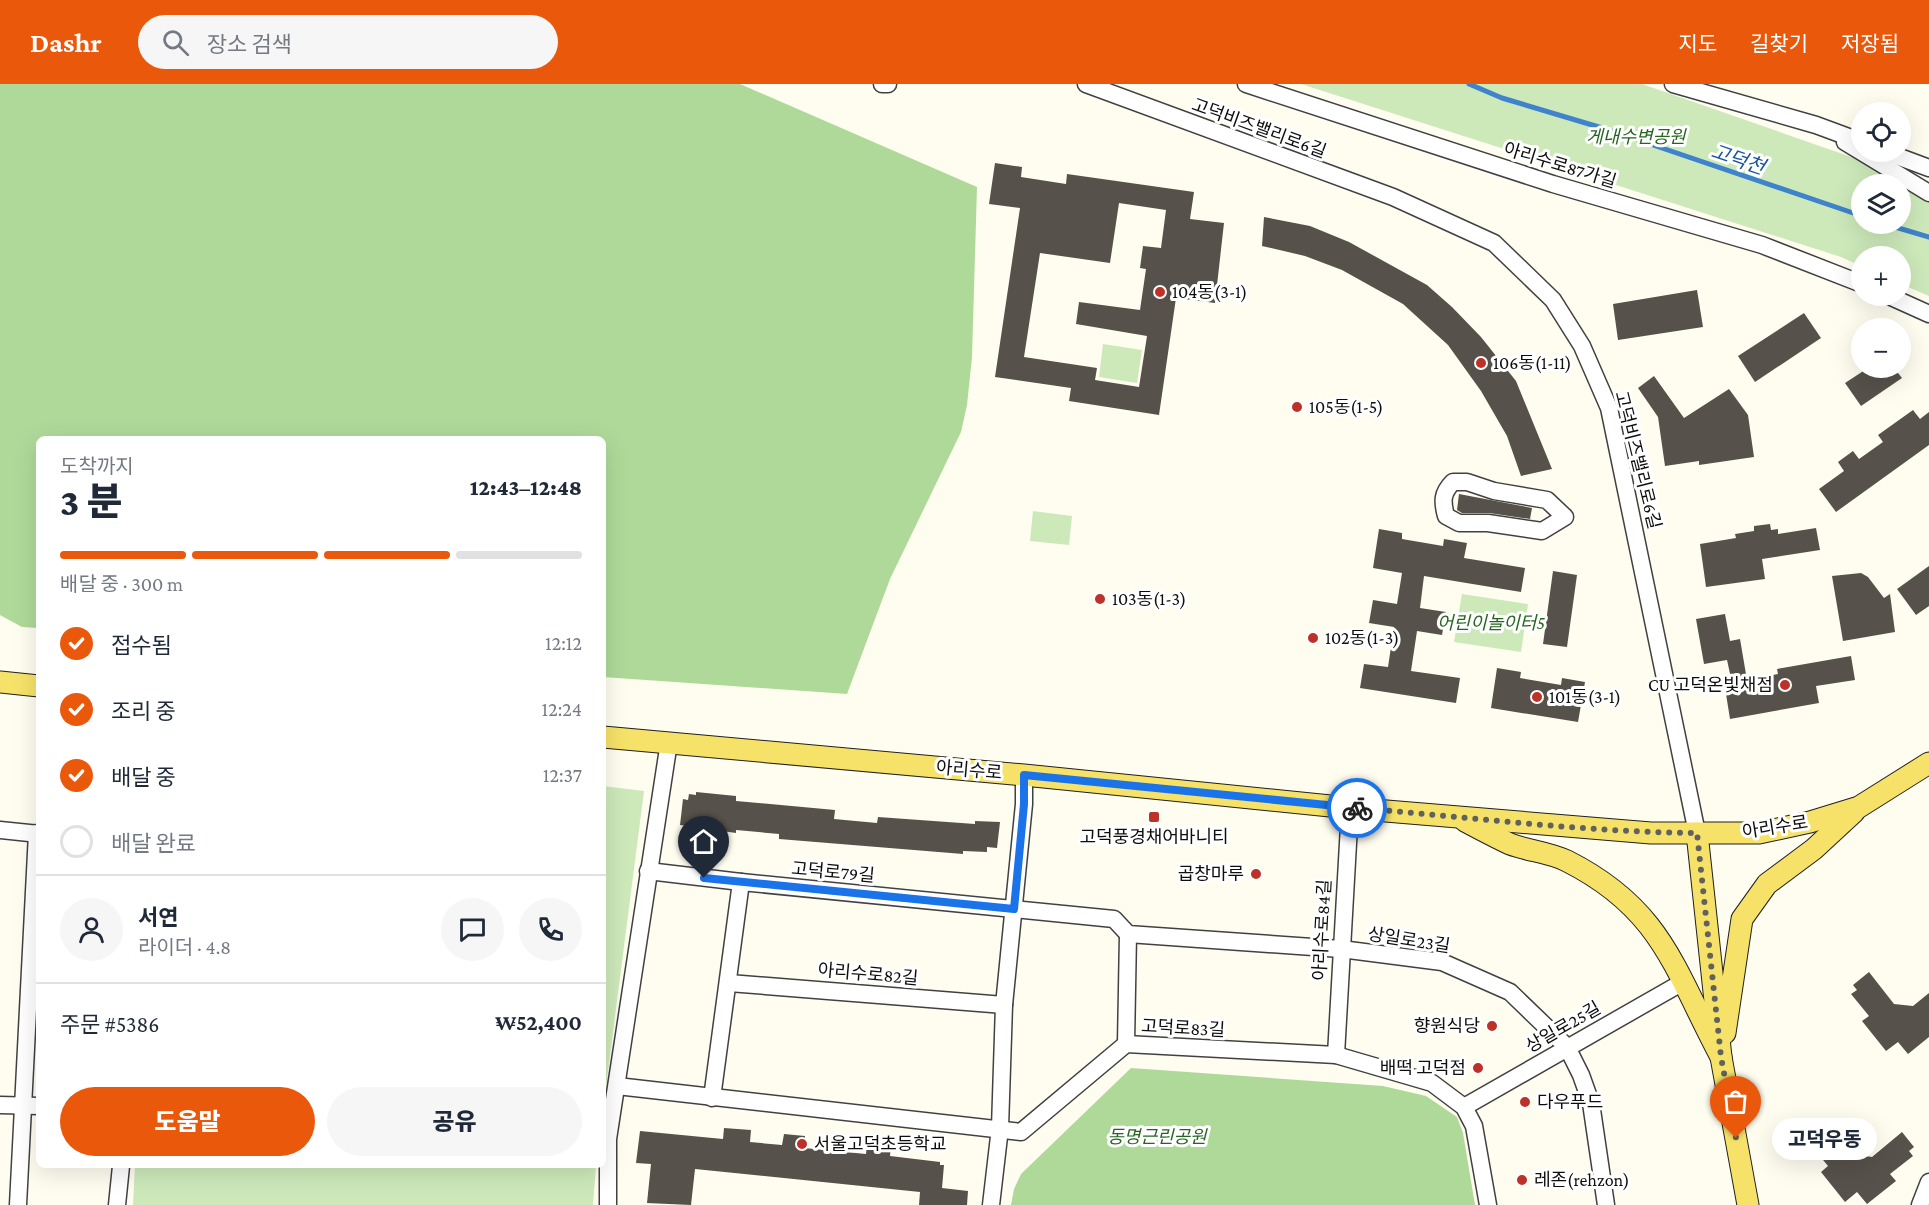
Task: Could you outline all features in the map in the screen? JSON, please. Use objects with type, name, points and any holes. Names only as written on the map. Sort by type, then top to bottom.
[{"type":"main road","points":[[0,682],[36,686]]},
{"type":"main road","name":"아리수로","points":[[606,737],[1585,829],[1697,833],[1759,833],[1859,807],[1929,763]]},
{"type":"main road","points":[[1721,1057],[1735,980],[1735,955],[1742,919],[1767,884],[1814,849],[1859,807]]},
{"type":"main road","points":[[1453,815],[1511,844],[1564,859],[1600,880],[1626,900],[1654,930],[1670,953],[1721,1057]]},
{"type":"main road","points":[[1697,833],[1721,1057],[1748,1205]]},
{"type":"street","points":[[882,84],[888,84]]},
{"type":"street","name":"고덕비즈밸리로6길","points":[[1086,84],[1413,206],[1494,243],[1553,300],[1582,346],[1609,408],[1697,833]]},
{"type":"street","name":"아리수로87가길","points":[[1246,84],[1553,184],[1762,245],[1851,280]]},
{"type":"street","points":[[1673,84],[1816,125],[1851,138]]},
{"type":"street","points":[[1816,125],[1929,193]]},
{"type":"street","points":[[1911,161],[1929,168]]},
{"type":"street","points":[[1911,306],[1929,314]]},
{"type":"street","points":[[1453,482],[1467,483],[1494,491],[1547,500],[1565,518],[1542,531],[1488,523],[1459,523],[1446,516],[1443,503],[1445,491],[1453,482]]},
{"type":"street","points":[[608,1205],[608,1140],[669,742]]},
{"type":"street","points":[[992,1205],[1000,1128],[1004,1005],[1024,804],[1024,775]]},
{"type":"street","name":"아리수로84길","points":[[1336,1055],[1350,808]]},
{"type":"street","points":[[0,830],[36,833]]},
{"type":"street","name":"고덕로79길","points":[[648,871],[1014,909]]},
{"type":"street","points":[[712,1098],[741,882]]},
{"type":"street","points":[[1014,909],[1114,919],[1128,934],[1341,950]]},
{"type":"street","points":[[18,1205],[31,1105],[36,911]]},
{"type":"street","points":[[1126,1044],[1128,934]]},
{"type":"street","name":"상일로23길","points":[[1341,950],[1442,962],[1466,970],[1510,992],[1529,1008],[1567,1047],[1591,1103],[1606,1205]]},
{"type":"street","name":"상일로25길","points":[[1464,1107],[1683,982]]},
{"type":"street","name":"아리수로82길","points":[[729,983],[1004,1005]]},
{"type":"street","name":"고덕로83길","points":[[617,1086],[1021,1132],[1126,1044],[1336,1055],[1432,1083],[1464,1107]]},
{"type":"street","points":[[0,1105],[31,1105]]},
{"type":"street","points":[[1464,1107],[1474,1126],[1488,1205]]},
{"type":"street","points":[[117,1205],[121,1168]]},
{"type":"street","points":[[1920,1205],[1929,1182]]},
{"type":"green space","points":[[0,84],[740,84],[977,187],[972,357],[967,405],[961,432],[890,579],[847,694],[606,677],[606,436],[36,436],[36,628],[22,627],[0,615]]},
{"type":"green space","name":"게내수변공원","points":[[1301,84],[1642,84],[1851,157],[1851,162],[1866,162],[1900,174],[1851,174],[1851,234],[1911,234],[1911,178],[1929,184],[1929,296],[1911,288],[1911,246],[1851,246],[1851,262]]},
{"type":"green space","points":[[1103,344],[1142,350],[1137,383],[1099,377]]},
{"type":"green space","points":[[1033,511],[1072,516],[1069,545],[1030,541]]},
{"type":"green space","name":"어린이놀이터5","points":[[1462,594],[1528,604],[1521,652],[1454,642]]},
{"type":"green space","points":[[606,786],[644,791],[606,1087]]},
{"type":"green space","name":"동명근린공원","points":[[1131,1068],[1383,1086],[1426,1096],[1457,1117],[1463,1133],[1475,1205],[1011,1205],[1014,1189],[1021,1174]]},
{"type":"green space","points":[[135,1168],[596,1168],[593,1205],[133,1205]]},
{"type":"building","points":[[995,163],[1022,167],[1021,177],[1066,184],[1067,174],[1194,192],[1190,219],[1224,223],[1215,303],[1176,298],[1159,415],[1069,401],[1071,388],[995,377],[1020,208],[989,204]],"holes":[[[1119,203],[1166,210],[1161,248],[1143,246],[1140,268],[1146,269],[1140,310],[1079,302],[1076,324],[1147,336],[1139,387],[1095,380],[1097,368],[1024,357],[1040,253],[1110,263]]]},
{"type":"building","name":"106동(1-11)","points":[[1264,217],[1310,226],[1349,242],[1427,285],[1481,337],[1516,381],[1552,469],[1521,476],[1507,436],[1481,391],[1448,345],[1403,304],[1342,270],[1305,256],[1262,246]]},
{"type":"building","points":[[1697,290],[1703,327],[1618,340],[1613,304]]},
{"type":"building","points":[[1804,313],[1821,338],[1755,382],[1738,356]]},
{"type":"building","points":[[1654,376],[1684,418],[1729,389],[1748,415],[1754,457],[1699,465],[1699,461],[1665,466],[1658,417],[1638,388]]},
{"type":"building","points":[[1853,378],[1902,378],[1861,406],[1845,383]]},
{"type":"building","points":[[1913,410],[1920,419],[1929,412],[1929,445],[1836,512],[1819,489],[1844,471],[1838,462],[1853,451],[1859,459],[1883,442],[1878,435]]},
{"type":"building","points":[[1459,494],[1532,508],[1530,519],[1489,513],[1462,513],[1457,510]]},
{"type":"building","points":[[1770,524],[1771,530],[1778,529],[1778,534],[1816,528],[1820,550],[1762,559],[1765,579],[1706,587],[1700,544],[1736,538],[1735,534],[1754,531],[1754,526]]},
{"type":"building","points":[[1379,529],[1402,533],[1402,539],[1443,546],[1444,539],[1467,543],[1464,558],[1525,568],[1521,592],[1424,576],[1420,608],[1446,612],[1442,635],[1417,631],[1411,671],[1460,678],[1456,703],[1360,688],[1364,664],[1388,667],[1394,627],[1369,623],[1373,600],[1397,604],[1402,573],[1373,568]]},
{"type":"building","points":[[1929,566],[1929,606],[1916,615],[1897,589]]},
{"type":"building","points":[[1553,571],[1577,575],[1567,647],[1543,644]]},
{"type":"building","points":[[1861,573],[1868,577],[1884,598],[1890,594],[1895,632],[1843,641],[1832,576]]},
{"type":"building","points":[[1725,614],[1730,641],[1740,639],[1747,680],[1778,674],[1777,669],[1851,656],[1855,680],[1816,686],[1819,703],[1730,719],[1726,694],[1734,692],[1727,660],[1704,664],[1696,619]]},
{"type":"building","name":"101동(3-1)","points":[[1497,668],[1521,672],[1520,678],[1561,685],[1562,678],[1585,682],[1578,722],[1491,708]]},
{"type":"building","points":[[696,792],[736,796],[736,801],[835,810],[834,819],[877,823],[878,817],[975,824],[975,821],[1000,822],[997,848],[987,847],[987,852],[963,851],[963,854],[779,839],[779,834],[736,830],[736,833],[680,825],[683,799],[688,800],[689,794],[696,795]]},
{"type":"building","points":[[1869,972],[1894,1004],[1913,1006],[1929,993],[1929,1037],[1908,1054],[1898,1042],[1886,1051],[1862,1021],[1869,1016],[1851,994],[1857,990],[1853,985]]},
{"type":"building","points":[[1827,1123],[1853,1154],[1872,1157],[1902,1132],[1914,1147],[1909,1151],[1913,1156],[1890,1174],[1896,1181],[1867,1204],[1857,1192],[1845,1202],[1821,1172],[1828,1166],[1810,1144],[1815,1140],[1812,1135]]},
{"type":"building","points":[[724,1128],[751,1130],[750,1142],[782,1145],[784,1134],[805,1136],[804,1148],[866,1154],[867,1144],[891,1146],[890,1156],[940,1162],[940,1165],[944,1165],[942,1188],[968,1191],[967,1205],[919,1205],[920,1192],[695,1169],[691,1205],[647,1203],[651,1164],[636,1163],[640,1131],[723,1139]]},
{"type":"waterway","name":"고덕천","points":[[1469,84],[1502,98],[1609,130],[1851,212]]},
{"type":"waterway","name":"고덕천","points":[[1911,232],[1929,237]]},
{"type":"way so far","points":[[1357,808],[1453,815],[1585,829],[1697,833],[1721,1057],[1736,1138]]},
{"type":"place","name":"104동(3-1)","points":[[1160,292]]},
{"type":"place","name":"106동(1-11)","points":[[1481,363]]},
{"type":"place","name":"105동(1-5)","points":[[1297,407]]},
{"type":"place","name":"103동(1-3)","points":[[1100,599]]},
{"type":"place","name":"102동(1-3)","points":[[1313,638]]},
{"type":"place","name":"CU 고덕온빛채점","points":[[1785,685]]},
{"type":"place","name":"101동(3-1)","points":[[1537,697]]},
{"type":"place","name":"고덕풍경채어바니티","points":[[1154,817]]},
{"type":"place","name":"곱창마루","points":[[1256,874]]},
{"type":"place","name":"향원식당","points":[[1492,1026]]},
{"type":"place","name":"배떡 고덕점","points":[[1478,1068]]},
{"type":"place","name":"다우푸드","points":[[1525,1102]]},
{"type":"place","name":"고덕우동","points":[[1736,1138]]},
{"type":"place","name":"서울고덕초등학교","points":[[802,1144]]},
{"type":"place","name":"레존(rehzon)","points":[[1522,1180]]},
{"type":"route","points":[[704,878],[1014,909],[1024,804],[1024,775],[1357,808]]}]
